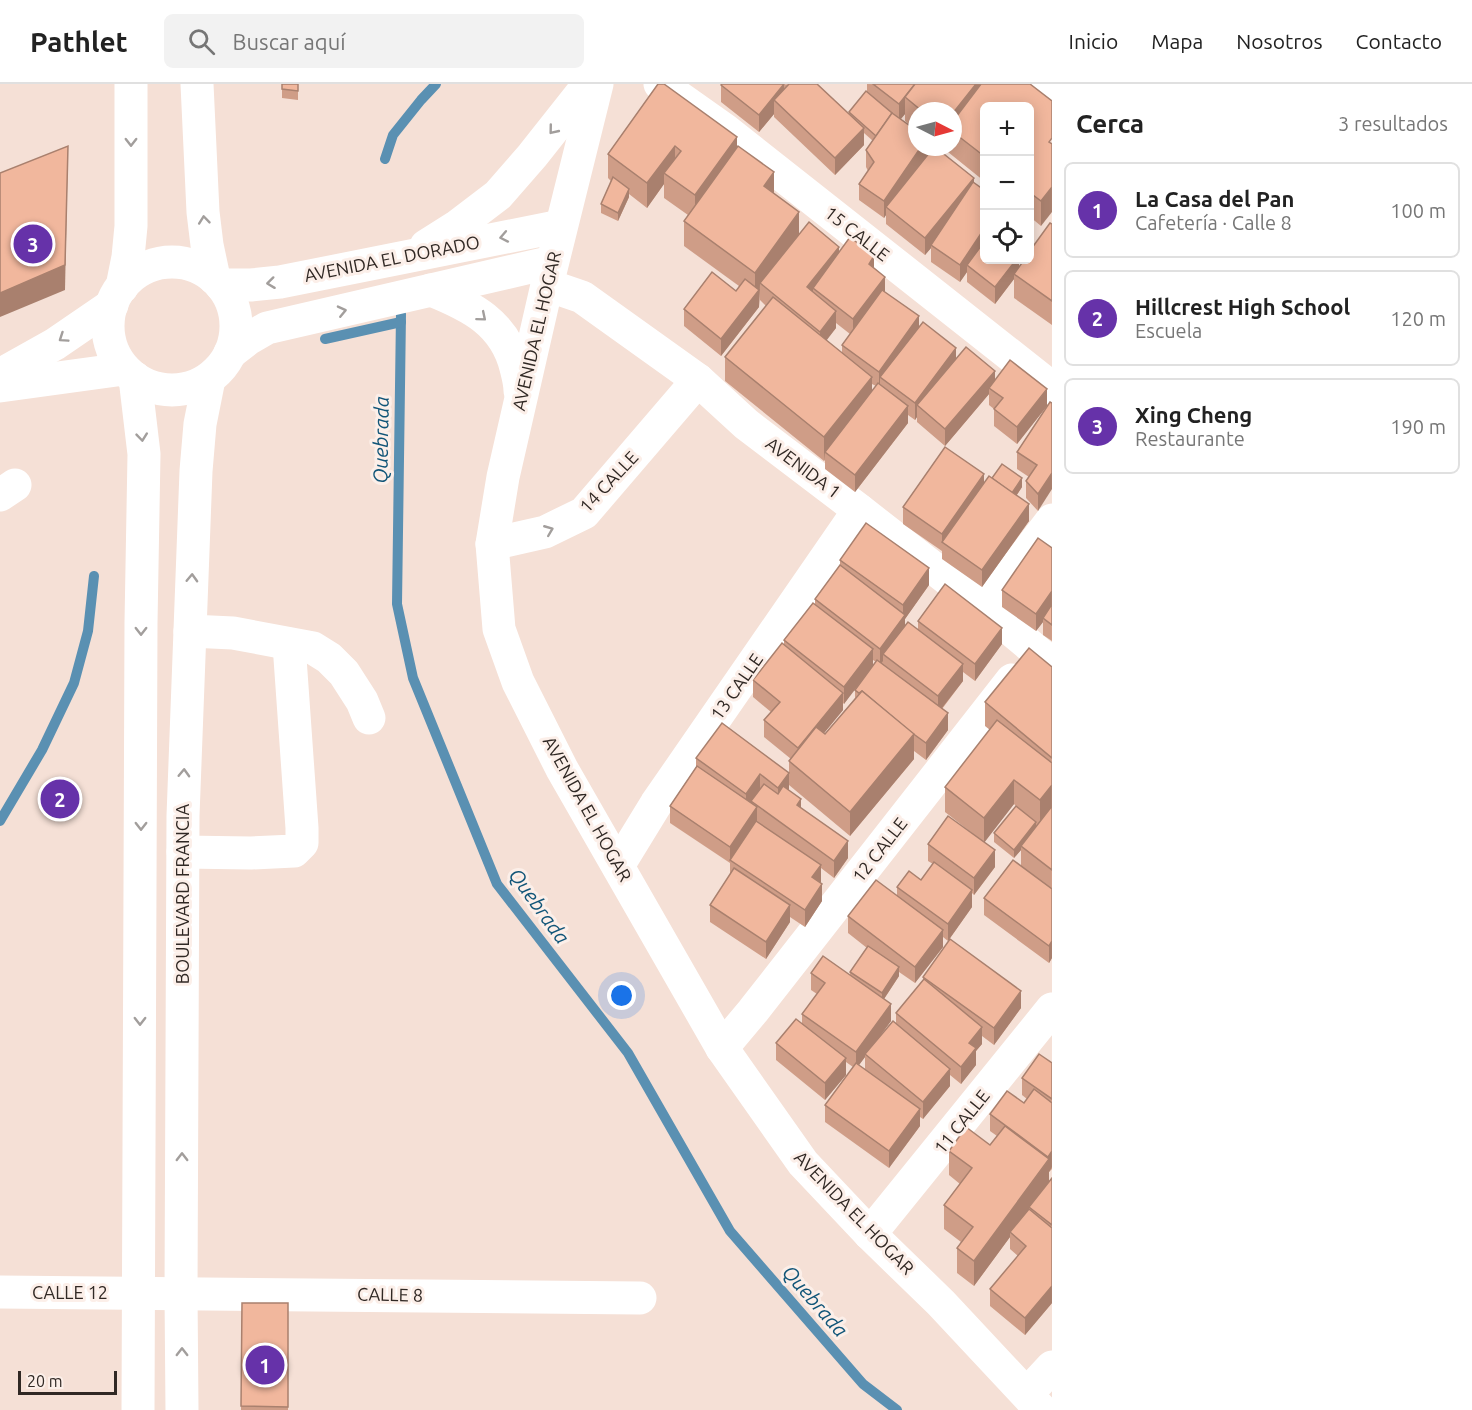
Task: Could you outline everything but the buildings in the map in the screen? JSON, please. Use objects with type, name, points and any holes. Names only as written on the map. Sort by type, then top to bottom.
[{"type":"street","points":[[0,375],[55,344],[117,296],[137,273],[156,264],[176,262],[197,267],[218,282],[231,300],[236,318],[235,336],[230,353],[221,368],[209,379],[191,387],[172,390],[153,387],[130,374],[115,355],[110,339],[109,322],[117,296],[128,257],[131,226],[131,84]]},
{"type":"street","points":[[197,84],[203,212],[207,245],[218,282]]},
{"type":"street","points":[[410,255],[456,227],[498,195],[589,84]]},
{"type":"street","name":"AVENIDA EL HOGAR","points":[[597,84],[561,226],[503,477],[492,544],[500,629],[518,682],[562,769],[722,1048],[803,1163],[870,1234],[941,1303],[1034,1402]]},
{"type":"street","name":"15 CALLE","points":[[660,84],[725,130],[1052,388]]},
{"type":"street","points":[[1035,84],[1052,97]]},
{"type":"street","name":"AVENIDA EL DORADO","points":[[218,282],[251,285],[280,282],[561,226]]},
{"type":"street","name":"AVENIDA EL DORADO","points":[[230,353],[267,328],[431,290],[550,274]]},
{"type":"street","name":"AVENIDA 1","points":[[550,274],[698,380],[746,424],[985,608],[1044,657]]},
{"type":"street","points":[[431,290],[481,315],[501,334],[514,359],[520,386],[518,414]]},
{"type":"street","points":[[0,386],[130,374]]},
{"type":"street","points":[[130,374],[144,453],[141,623],[138,1410]]},
{"type":"street","name":"BOULEVARD FRANCIA","points":[[182,1410],[183,816],[200,424],[209,379]]},
{"type":"street","name":"14 CALLE","points":[[492,544],[545,532],[584,513],[698,380]]},
{"type":"street","name":"13 CALLE","points":[[618,866],[656,804],[859,510]]},
{"type":"street","points":[[985,608],[1052,520]]},
{"type":"street","points":[[190,631],[233,633],[313,648],[329,658],[344,673],[362,701],[369,718]]},
{"type":"street","points":[[183,852],[294,851],[302,843],[289,644]]},
{"type":"street","name":"12 CALLE","points":[[722,1048],[1044,657]]},
{"type":"street","name":"11 CALLE","points":[[870,1234],[1052,1009]]},
{"type":"street","name":"CALLE 12","points":[[0,1292],[139,1293]]},
{"type":"street","name":"CALLE 8","points":[[139,1293],[640,1299]]},
{"type":"street","points":[[1034,1402],[1052,1367]]},
{"type":"waterway","points":[[385,159],[393,135],[436,84]]},
{"type":"waterway","name":"Quebrada","points":[[401,314],[397,604],[413,678],[497,884],[628,1053],[730,1231],[863,1384],[897,1410]]},
{"type":"waterway","points":[[325,339],[401,322]]},
{"type":"waterway","points":[[0,821],[42,750],[74,683],[88,631],[94,576]]},
{"type":"place","name":"Xing Cheng","points":[[33,244]]},
{"type":"place","name":"Hillcrest High School","points":[[60,799]]},
{"type":"place","name":"La Casa del Pan","points":[[265,1365]]}]
